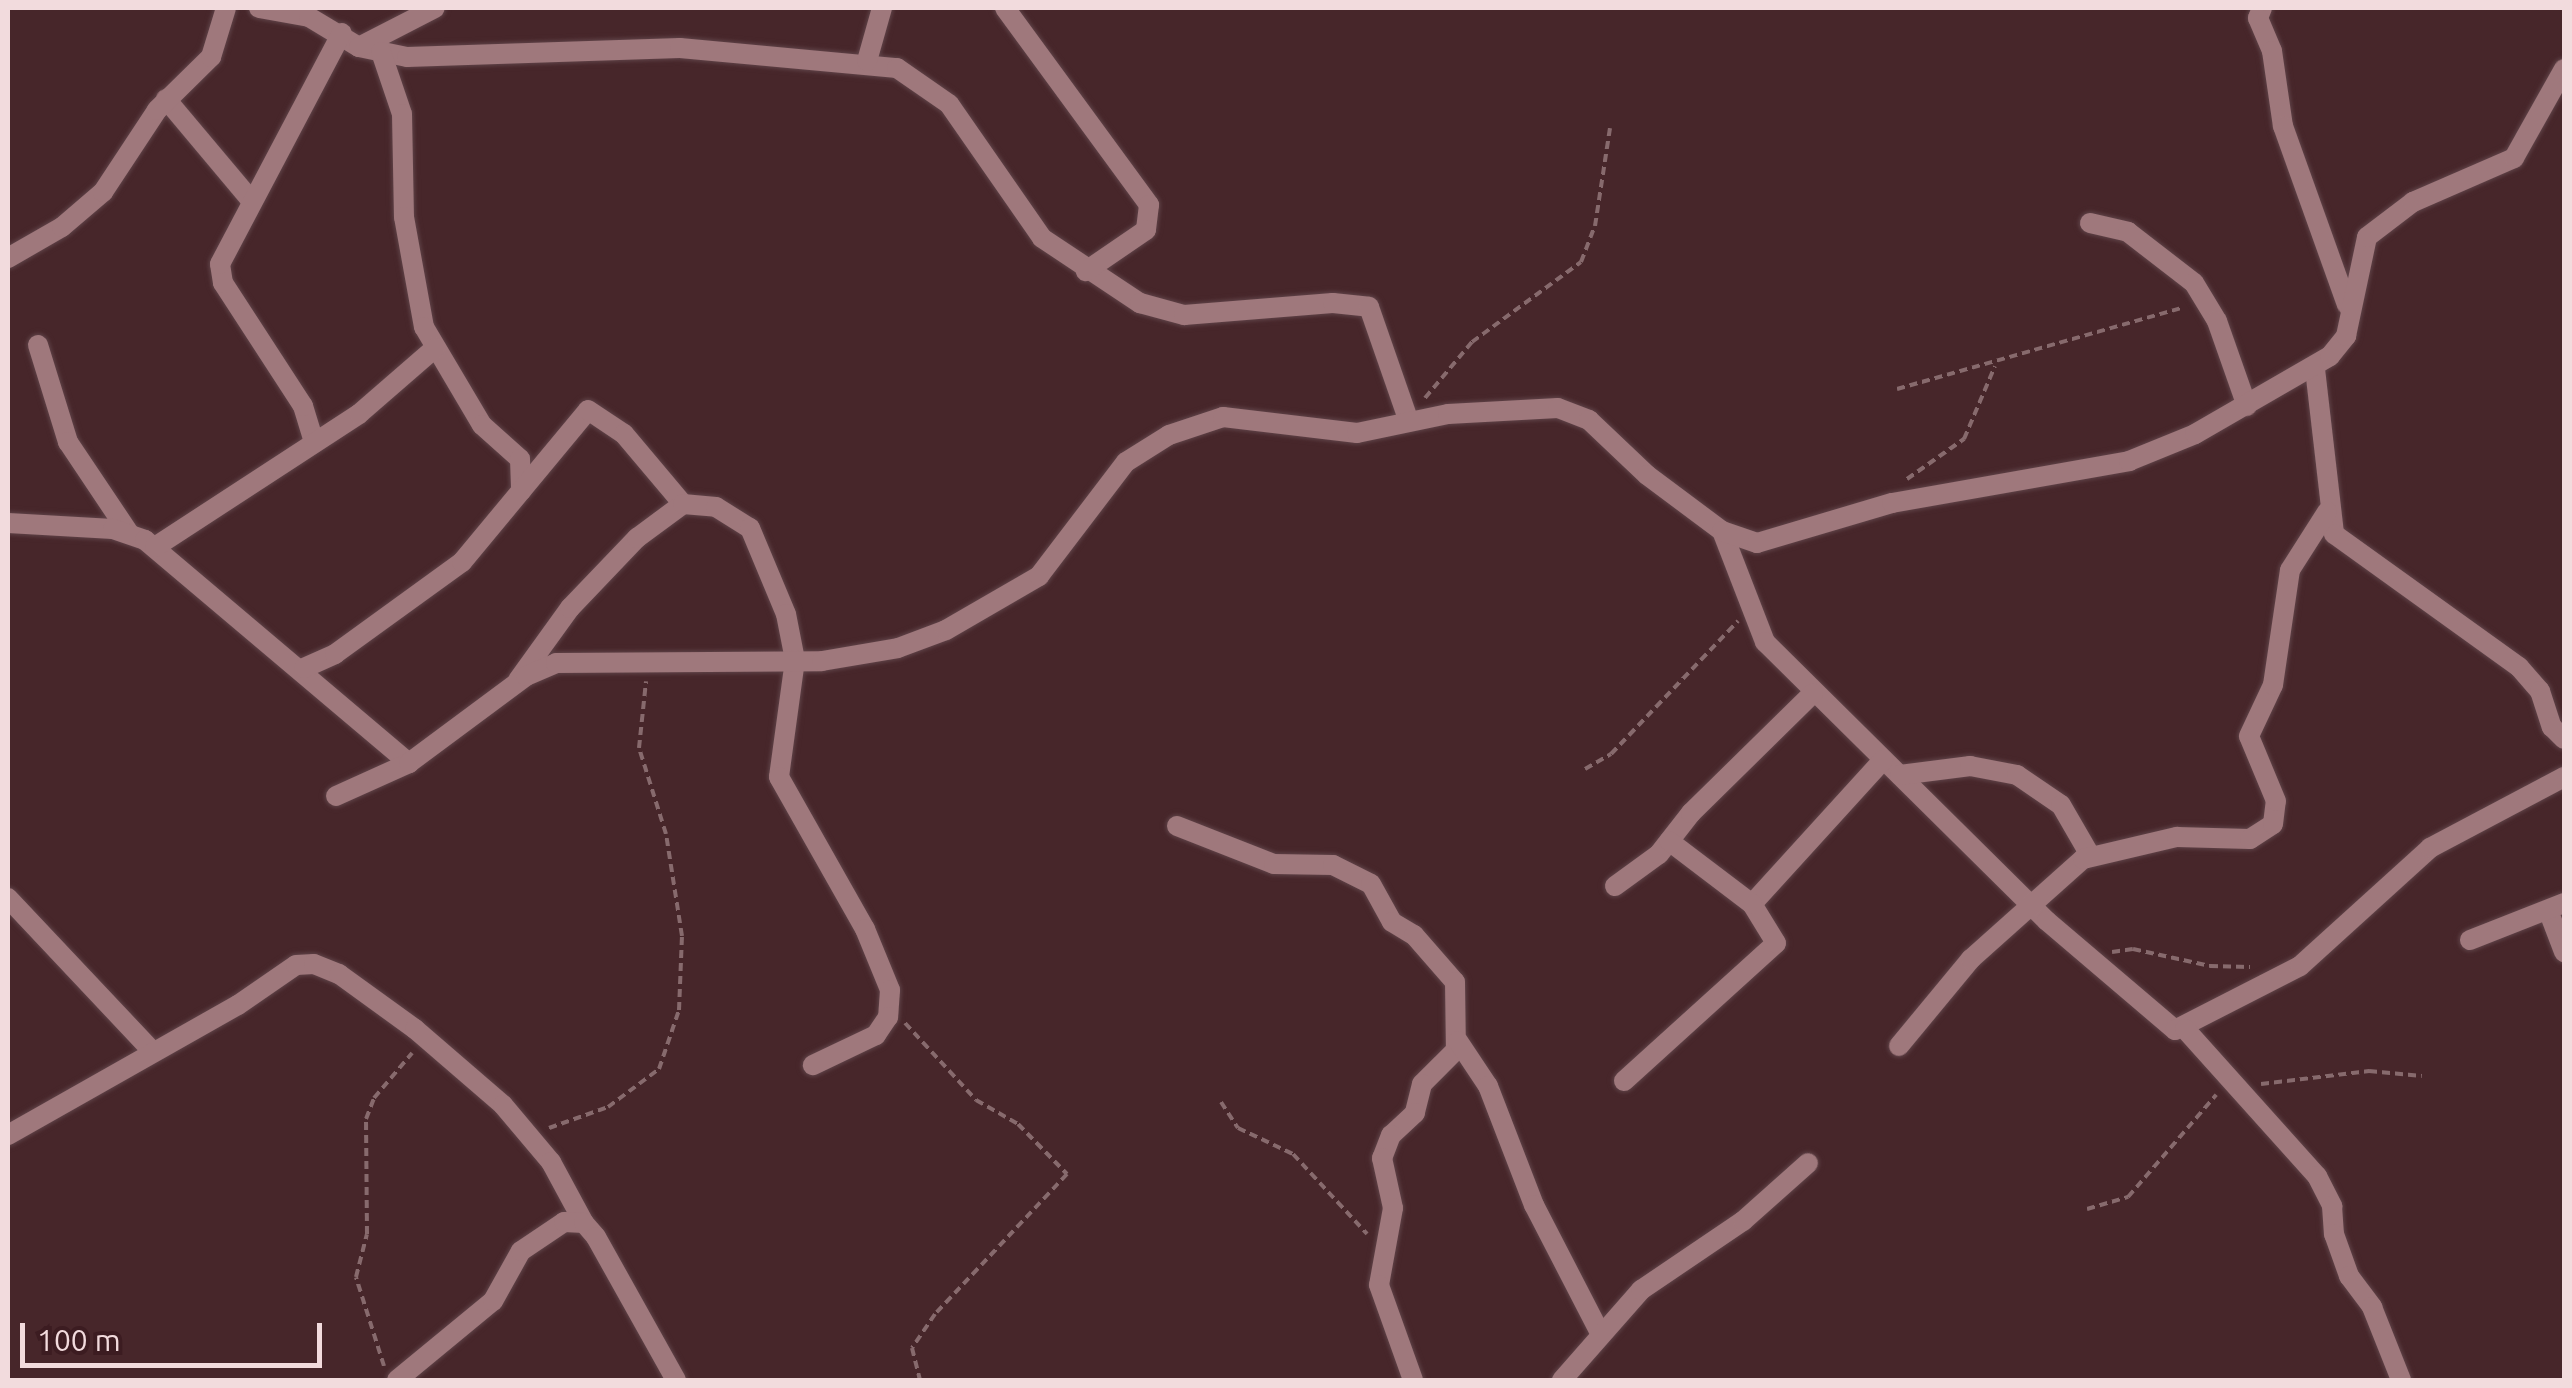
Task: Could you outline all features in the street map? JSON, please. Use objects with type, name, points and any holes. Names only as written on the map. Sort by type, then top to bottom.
[{"type":"street","points":[[8,258],[62,227],[102,192],[166,99],[211,57],[226,8]]},
{"type":"street","points":[[259,8],[309,17],[342,33],[359,47],[446,59],[680,48],[866,61],[932,86],[1034,230],[1086,271],[1172,315],[1364,305],[1379,324],[1409,419]]},
{"type":"street","points":[[359,47],[435,8]]},
{"type":"street","points":[[866,61],[882,8]]},
{"type":"street","points":[[1004,8],[1149,205],[1146,230],[1086,271]]},
{"type":"street","points":[[2262,8],[2258,18],[2272,51],[2283,126],[2350,311]]},
{"type":"street","points":[[314,442],[287,378],[222,283],[220,264],[250,199],[342,33]]},
{"type":"street","points":[[381,52],[402,114],[404,217],[424,327],[482,425],[519,456],[521,493]]},
{"type":"street","points":[[1722,531],[1771,542],[1868,511],[2110,466],[2247,406],[2315,368],[2344,341],[2361,251],[2376,228],[2414,202],[2514,158],[2564,69]]},
{"type":"street","points":[[166,99],[250,199]]},
{"type":"street","points":[[2090,223],[2128,232],[2156,249],[2208,302],[2247,406]]},
{"type":"street","points":[[38,345],[68,442],[129,533]]},
{"type":"street","points":[[155,547],[370,405],[435,348]]},
{"type":"street","points":[[2315,368],[2326,512],[2338,538],[2528,676],[2564,740]]},
{"type":"street","points":[[336,796],[408,763],[517,683],[556,663],[795,660],[898,648],[1017,591],[1043,572],[1118,470],[1169,435],[1227,416],[1357,433],[1409,419],[1545,408],[1578,414],[1722,531],[1740,564],[1748,610],[1765,642],[1813,693],[2031,904],[2167,1026],[2185,1029],[2236,1080],[2322,1184],[2347,1271],[2369,1302],[2400,1380]]},
{"type":"street","points":[[304,668],[336,654],[462,562],[521,493],[563,433],[590,410],[624,434],[683,504]]},
{"type":"street","points":[[517,683],[570,608],[637,538],[683,504],[716,507],[750,528],[776,585],[795,660],[779,777],[865,929],[888,979],[890,1004],[876,1035],[813,1065]]},
{"type":"street","points":[[1899,1046],[1950,982],[2031,904],[2090,855],[2177,837],[2248,839],[2273,824],[2276,801],[2249,734],[2272,685],[2290,570],[2326,512]]},
{"type":"street","points":[[8,522],[129,533],[155,547],[254,635],[304,668],[408,763]]},
{"type":"street","points":[[1615,886],[1668,842],[1813,693]]},
{"type":"street","points":[[1752,904],[1884,760]]},
{"type":"street","points":[[1900,775],[1970,766],[2018,775],[2061,805],[2090,855]]},
{"type":"street","points":[[2185,1029],[2287,973],[2430,848],[2564,777]]},
{"type":"street","points":[[1177,826],[1266,862],[1332,865],[1371,884],[1392,922],[1452,977],[1458,1041],[1488,1086],[1534,1205],[1602,1335]]},
{"type":"street","points":[[1624,1081],[1772,952],[1776,939],[1752,904],[1668,842]]},
{"type":"street","points":[[8,898],[152,1051]]},
{"type":"street","points":[[2470,940],[2556,906],[2564,952]]},
{"type":"street","points":[[8,1135],[301,964],[340,974],[428,1040],[531,1136],[676,1380]]},
{"type":"street","points":[[1413,1380],[1379,1285],[1384,1243],[1394,1208],[1384,1150],[1415,1113],[1422,1084],[1458,1041]]},
{"type":"street","points":[[1562,1380],[1642,1290],[1743,1221],[1808,1163]]},
{"type":"street","points":[[397,1380],[493,1300],[521,1251],[564,1222],[584,1223]]},
{"type":"path","points":[[1409,419],[1472,342],[1580,262],[1595,226],[1610,128]]},
{"type":"path","points":[[1897,389],[2208,302]]},
{"type":"path","points":[[1868,511],[1961,442],[1996,364]]},
{"type":"path","points":[[1585,768],[1611,754],[1748,610]]},
{"type":"path","points":[[531,1136],[608,1107],[638,1088],[659,1069],[680,1010],[682,936],[666,834],[639,748],[648,662]]},
{"type":"path","points":[[2087,954],[2133,948],[2210,966],[2287,973]]},
{"type":"path","points":[[890,1004],[976,1100],[1030,1134],[1068,1174],[935,1314],[912,1348],[920,1380]]},
{"type":"path","points":[[385,1380],[356,1277],[367,1234],[366,1120],[382,1086],[428,1040]]},
{"type":"path","points":[[2087,1209],[2128,1197],[2236,1080],[2369,1070],[2422,1076]]},
{"type":"path","points":[[1221,1102],[1238,1128],[1293,1154],[1368,1236],[1384,1243]]}]
